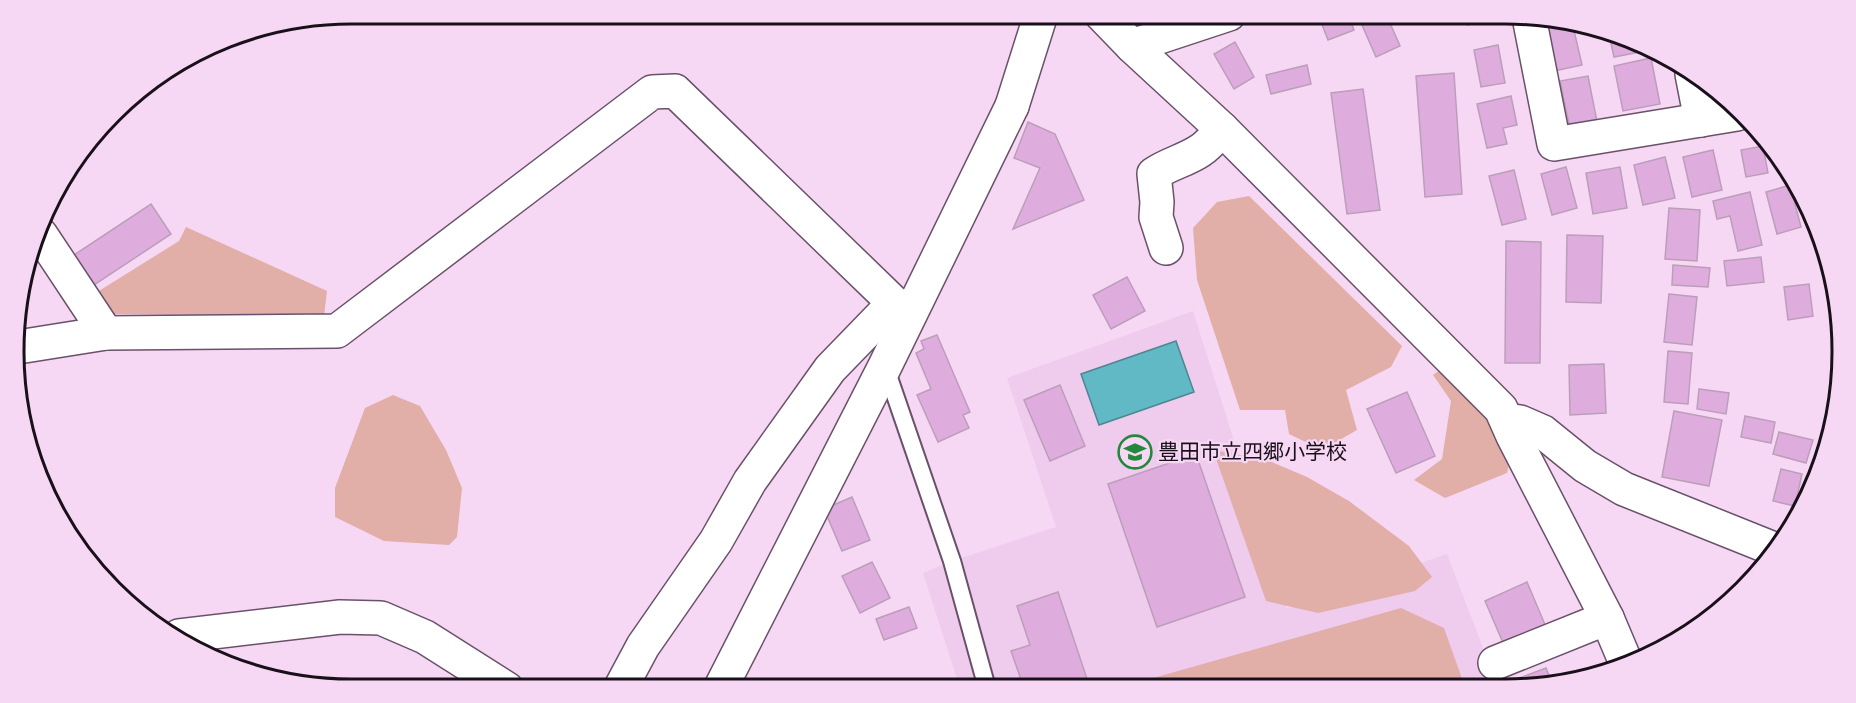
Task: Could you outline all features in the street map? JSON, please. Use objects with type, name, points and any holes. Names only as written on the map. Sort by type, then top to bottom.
[{"type":"street","points":[[725,679],[885,366],[902,307],[1012,105],[1038,24]]},
{"type":"street","points":[[1111,24],[1221,129],[1501,408],[1513,436],[1607,618],[1623,657]]},
{"type":"street","points":[[1132,46],[1199,24]]},
{"type":"street","points":[[1532,26],[1554,144],[1731,115]]},
{"type":"street","points":[[1694,85],[1701,120]]},
{"type":"street","points":[[24,345],[106,333],[337,331],[652,92],[675,91],[902,307]]},
{"type":"street","points":[[1166,248],[1156,217],[1154,174],[1199,152],[1221,129]]},
{"type":"street","points":[[44,239],[106,333]]},
{"type":"street","points":[[625,679],[643,646],[716,542],[750,481],[830,369],[902,307]]},
{"type":"street","points":[[1507,420],[1520,422],[1543,432],[1586,466],[1624,489],[1767,546]]},
{"type":"street","points":[[188,635],[340,616],[381,618],[424,637],[491,679]]},
{"type":"street","points":[[1495,663],[1607,618]]},
{"type":"lane","points":[[885,366],[952,561],[985,679]]},
{"type":"shaded area","points":[[1249,196],[1402,346],[1391,367],[1346,390],[1357,430],[1322,450],[1289,434],[1285,410],[1240,410],[1197,280],[1193,228],[1217,202]]},
{"type":"shaded area","points":[[186,227],[327,291],[324,316],[105,314],[94,294],[179,241]]},
{"type":"shaded area","name":"豊田市立四郷小学校","points":[[1193,311],[1287,608],[1447,554],[1495,679],[957,679],[923,573],[952,561],[1056,527],[1007,378]]},
{"type":"shaded area","points":[[1443,368],[1491,417],[1510,460],[1507,473],[1445,498],[1414,480],[1442,459],[1451,401],[1433,375]]},
{"type":"shaded area","points":[[393,395],[420,406],[446,450],[462,488],[457,537],[449,545],[384,541],[335,517],[335,488],[365,408]]},
{"type":"shaded area","points":[[1213,450],[1267,460],[1307,477],[1349,501],[1409,546],[1432,577],[1415,591],[1318,613],[1266,601]]},
{"type":"shaded area","points":[[1401,608],[1444,628],[1462,679],[1150,679]]},
{"type":"water","points":[[1176,341],[1194,392],[1099,425],[1081,374]]},
{"type":"building","points":[[1322,24],[1352,24],[1354,30],[1328,40]]},
{"type":"building","points":[[1390,24],[1400,46],[1376,57],[1362,25]]},
{"type":"building","points":[[1544,27],[1574,31],[1582,65],[1554,71]]},
{"type":"building","points":[[1611,41],[1637,52],[1614,57]]},
{"type":"building","points":[[1235,42],[1254,77],[1234,89],[1214,54]]},
{"type":"building","points":[[1498,45],[1505,83],[1481,87],[1474,50]]},
{"type":"building","points":[[1651,59],[1660,104],[1623,111],[1614,66]]},
{"type":"building","points":[[1307,65],[1311,84],[1271,94],[1266,75]]},
{"type":"building","points":[[1454,73],[1462,194],[1425,197],[1416,76]]},
{"type":"building","points":[[1588,76],[1598,127],[1571,133],[1560,81]]},
{"type":"building","points":[[1363,89],[1380,210],[1347,214],[1331,93]]},
{"type":"building","points":[[1511,96],[1517,125],[1503,128],[1507,144],[1487,148],[1477,104]]},
{"type":"building","points":[[1713,99],[1721,106],[1714,107]]},
{"type":"building","points":[[1028,122],[1055,134],[1084,200],[1013,229],[1040,168],[1014,158]]},
{"type":"building","points":[[1760,147],[1764,152],[1768,173],[1746,177],[1741,150]]},
{"type":"building","points":[[1713,150],[1722,190],[1692,197],[1683,157]]},
{"type":"building","points":[[1665,157],[1675,198],[1643,205],[1634,165]]},
{"type":"building","points":[[1566,167],[1577,208],[1552,215],[1541,174]]},
{"type":"building","points":[[1620,167],[1627,208],[1593,214],[1586,173]]},
{"type":"building","points":[[1514,170],[1526,219],[1502,225],[1489,176]]},
{"type":"building","points":[[1787,186],[1794,199],[1801,227],[1777,234],[1766,192]]},
{"type":"building","points":[[1750,192],[1762,245],[1738,251],[1730,216],[1717,219],[1713,201]]},
{"type":"building","points":[[151,204],[171,234],[94,285],[74,255]]},
{"type":"building","points":[[1669,208],[1700,210],[1697,261],[1665,259]]},
{"type":"building","points":[[1567,235],[1603,236],[1601,303],[1566,302]]},
{"type":"building","points":[[1506,241],[1541,242],[1540,363],[1505,363]]},
{"type":"building","points":[[1761,257],[1764,282],[1727,286],[1724,261]]},
{"type":"building","points":[[1673,265],[1710,268],[1708,287],[1672,285]]},
{"type":"building","points":[[1127,277],[1145,311],[1111,329],[1093,295]]},
{"type":"building","points":[[1809,284],[1813,316],[1788,320],[1784,287]]},
{"type":"building","points":[[1669,294],[1697,297],[1692,345],[1664,342]]},
{"type":"building","points":[[937,335],[970,412],[963,415],[969,428],[938,442],[917,395],[931,389],[916,353],[924,349],[921,341]]},
{"type":"building","points":[[1668,351],[1692,353],[1688,404],[1664,402]]},
{"type":"building","points":[[1604,364],[1606,413],[1570,415],[1569,365]]},
{"type":"building","points":[[1060,385],[1085,446],[1050,461],[1024,400]]},
{"type":"building","points":[[1699,389],[1729,393],[1726,414],[1697,409]]},
{"type":"building","points":[[1407,392],[1435,456],[1396,473],[1367,409]]},
{"type":"building","points":[[1674,411],[1722,420],[1709,486],[1662,477]]},
{"type":"building","points":[[1745,416],[1775,422],[1771,443],[1741,437]]},
{"type":"building","points":[[1779,432],[1813,440],[1806,463],[1773,454]]},
{"type":"building","points":[[1196,454],[1245,597],[1157,627],[1108,484]]},
{"type":"building","points":[[1781,469],[1802,474],[1793,506],[1773,501]]},
{"type":"building","points":[[852,497],[870,540],[842,551],[824,509]]},
{"type":"building","points":[[872,562],[890,598],[860,613],[842,576]]},
{"type":"building","points":[[1527,582],[1546,627],[1504,645],[1485,601]]},
{"type":"building","points":[[1058,592],[1087,679],[1021,679],[1011,651],[1030,645],[1017,606]]},
{"type":"building","points":[[909,607],[917,628],[884,640],[876,619]]},
{"type":"building","points":[[1546,668],[1549,676],[1526,678],[1518,678]]},
{"type":"place","name":"豊田市立四郷小学校","points":[[1135,452]]}]
